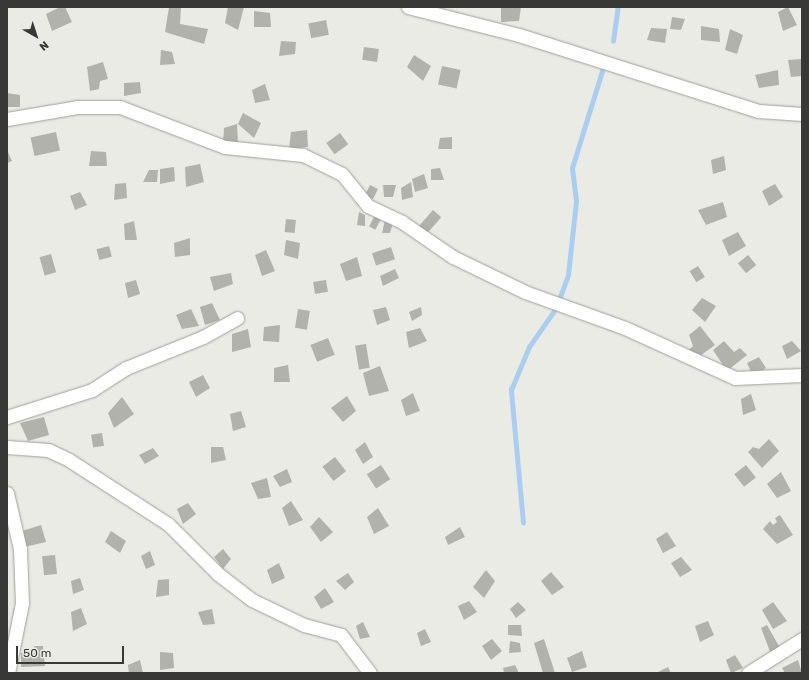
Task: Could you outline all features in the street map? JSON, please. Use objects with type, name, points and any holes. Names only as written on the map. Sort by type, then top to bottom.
[{"type":"street","points":[[408,7],[447,12],[759,111],[802,114]]},
{"type":"street","points":[[7,119],[77,107],[120,107],[225,146],[303,155],[342,174],[368,206],[402,222],[453,257],[525,292],[625,328],[735,378],[802,375]]},
{"type":"street","points":[[7,417],[92,390],[126,368],[203,337],[237,318]]},
{"type":"street","points":[[7,447],[48,450],[69,460],[168,524],[218,574],[252,600],[304,625],[341,635],[370,673]]},
{"type":"street","points":[[7,493],[20,549],[22,603],[8,673]]},
{"type":"street","points":[[748,673],[802,639]]},
{"type":"building","points":[[60,7],[65,7],[72,22],[52,31],[46,14]]},
{"type":"building","points":[[169,7],[181,7],[180,24],[208,29],[204,44],[165,32]]},
{"type":"building","points":[[228,7],[244,7],[238,30],[225,23]]},
{"type":"building","points":[[501,7],[521,7],[519,21],[501,22]]},
{"type":"building","points":[[788,7],[797,25],[783,31],[778,12]]},
{"type":"building","points":[[254,11],[270,13],[271,27],[254,27]]},
{"type":"building","points":[[672,17],[685,19],[681,30],[670,29]]},
{"type":"building","points":[[326,20],[329,35],[311,38],[308,23]]},
{"type":"building","points":[[701,26],[719,29],[720,42],[701,40]]},
{"type":"building","points":[[651,28],[667,29],[665,43],[647,40]]},
{"type":"building","points":[[730,29],[743,35],[737,54],[725,50]]},
{"type":"building","points":[[281,41],[296,42],[295,54],[279,56]]},
{"type":"building","points":[[364,47],[379,49],[377,62],[362,60]]},
{"type":"building","points":[[161,50],[172,52],[175,64],[160,65]]},
{"type":"building","points":[[414,55],[431,66],[423,81],[407,67]]},
{"type":"building","points":[[802,59],[802,76],[791,77],[788,60]]},
{"type":"building","points":[[103,62],[108,79],[100,81],[99,89],[90,91],[87,67]]},
{"type":"building","points":[[442,66],[461,70],[457,89],[438,85]]},
{"type":"building","points":[[778,70],[779,85],[759,88],[755,75]]},
{"type":"building","points":[[140,82],[141,93],[124,96],[124,83]]},
{"type":"building","points":[[265,84],[270,100],[255,103],[252,90]]},
{"type":"building","points":[[7,93],[20,95],[20,107],[7,107]]},
{"type":"building","points":[[243,113],[261,123],[254,138],[238,124]]},
{"type":"building","points":[[237,124],[238,143],[223,143],[224,128]]},
{"type":"building","points":[[307,130],[308,147],[289,149],[291,132]]},
{"type":"building","points":[[56,132],[60,151],[35,156],[31,137]]},
{"type":"building","points":[[340,133],[348,144],[334,154],[326,143]]},
{"type":"building","points":[[452,137],[452,149],[438,149],[440,138]]},
{"type":"building","points":[[7,150],[12,161],[7,163]]},
{"type":"building","points":[[91,151],[106,152],[107,166],[89,166]]},
{"type":"building","points":[[724,156],[726,170],[713,174],[711,160]]},
{"type":"building","points":[[200,164],[204,182],[186,187],[185,167]]},
{"type":"building","points":[[174,167],[175,181],[160,184],[160,169]]},
{"type":"building","points":[[440,168],[444,180],[431,180],[431,169]]},
{"type":"building","points":[[149,170],[158,170],[157,182],[143,182]]},
{"type":"building","points":[[424,174],[428,188],[415,192],[412,179]]},
{"type":"building","points":[[411,182],[413,197],[402,200],[401,188]]},
{"type":"building","points":[[126,183],[127,198],[114,200],[115,184]]},
{"type":"building","points":[[775,184],[783,197],[769,206],[762,191]]},
{"type":"building","points":[[370,185],[378,189],[373,199],[365,195]]},
{"type":"building","points":[[383,185],[396,185],[393,197],[384,197]]},
{"type":"building","points":[[80,192],[87,205],[75,210],[70,196]]},
{"type":"building","points":[[723,202],[727,217],[706,225],[698,210]]},
{"type":"building","points":[[433,210],[441,217],[426,235],[418,227]]},
{"type":"building","points":[[359,212],[365,215],[365,226],[357,225]]},
{"type":"building","points":[[375,215],[381,218],[375,230],[369,227]]},
{"type":"building","points":[[286,219],[296,220],[295,233],[285,232]]},
{"type":"building","points":[[385,220],[393,223],[390,233],[382,233]]},
{"type":"building","points":[[134,221],[137,240],[125,240],[124,224]]},
{"type":"building","points":[[738,232],[746,246],[729,256],[722,240]]},
{"type":"building","points":[[190,238],[190,255],[175,257],[174,243]]},
{"type":"building","points":[[286,240],[300,243],[298,259],[284,255]]},
{"type":"building","points":[[109,246],[112,257],[99,260],[96,249]]},
{"type":"building","points":[[391,247],[395,259],[376,266],[372,253]]},
{"type":"building","points":[[266,250],[275,271],[262,276],[255,255]]},
{"type":"building","points":[[51,254],[56,272],[45,276],[39,257]]},
{"type":"building","points":[[748,255],[756,265],[746,273],[738,263]]},
{"type":"building","points":[[357,257],[362,276],[346,281],[340,264]]},
{"type":"building","points":[[698,266],[705,277],[696,282],[690,271]]},
{"type":"building","points":[[395,269],[399,278],[383,286],[380,276]]},
{"type":"building","points":[[231,273],[233,284],[214,291],[210,277]]},
{"type":"building","points":[[136,280],[140,294],[128,298],[125,283]]},
{"type":"building","points":[[326,280],[328,292],[315,294],[313,282]]},
{"type":"building","points":[[702,298],[716,306],[705,322],[692,310]]},
{"type":"building","points":[[212,303],[220,320],[205,325],[200,307]]},
{"type":"building","points":[[386,307],[390,320],[377,325],[373,310]]},
{"type":"building","points":[[421,307],[422,315],[412,321],[409,312]]},
{"type":"building","points":[[191,309],[199,326],[182,329],[176,315]]},
{"type":"building","points":[[298,309],[310,311],[307,330],[295,328]]},
{"type":"building","points":[[280,325],[279,342],[263,341],[264,327]]},
{"type":"building","points":[[700,326],[715,345],[697,358],[689,350],[693,346],[689,335]]},
{"type":"building","points":[[420,328],[427,341],[409,348],[406,332]]},
{"type":"building","points":[[248,329],[251,347],[232,352],[232,334]]},
{"type":"building","points":[[328,338],[335,355],[317,362],[310,345]]},
{"type":"building","points":[[724,341],[734,352],[740,348],[747,355],[727,371],[713,350]]},
{"type":"building","points":[[792,341],[801,351],[787,359],[782,346]]},
{"type":"building","points":[[366,344],[370,368],[359,369],[355,346]]},
{"type":"building","points":[[759,357],[766,368],[753,376],[747,363]]},
{"type":"building","points":[[288,365],[290,382],[274,382],[274,368]]},
{"type":"building","points":[[380,366],[389,391],[369,396],[363,373]]},
{"type":"building","points":[[203,375],[210,388],[196,397],[189,382]]},
{"type":"building","points":[[413,393],[420,411],[406,416],[401,400]]},
{"type":"building","points":[[751,394],[756,410],[743,415],[741,399]]},
{"type":"building","points":[[347,396],[356,411],[343,422],[331,408]]},
{"type":"building","points":[[122,397],[134,414],[114,428],[108,413]]},
{"type":"building","points":[[241,411],[246,427],[233,431],[230,414]]},
{"type":"building","points":[[44,417],[49,435],[28,441],[20,423]]},
{"type":"building","points":[[102,433],[104,446],[93,448],[91,435]]},
{"type":"building","points":[[769,439],[779,451],[762,468],[748,452],[753,447],[759,449]]},
{"type":"building","points":[[365,442],[373,457],[363,464],[355,450]]},
{"type":"building","points":[[211,447],[223,447],[226,460],[211,463]]},
{"type":"building","points":[[153,448],[159,456],[145,464],[139,455]]},
{"type":"building","points":[[335,457],[346,471],[333,481],[322,467]]},
{"type":"building","points":[[381,465],[390,479],[376,489],[367,474]]},
{"type":"building","points":[[746,465],[756,478],[744,487],[734,474]]},
{"type":"building","points":[[287,469],[292,482],[280,487],[273,476]]},
{"type":"building","points":[[781,472],[791,491],[777,498],[767,484]]},
{"type":"building","points":[[267,478],[271,497],[258,499],[251,483]]},
{"type":"building","points":[[291,501],[303,520],[289,526],[282,508]]},
{"type":"building","points":[[188,503],[196,514],[183,524],[177,509]]},
{"type":"building","points":[[378,508],[389,526],[374,534],[367,517]]},
{"type":"building","points":[[780,515],[793,535],[777,544],[763,529],[770,521],[773,525],[777,522],[775,518]]},
{"type":"building","points":[[319,517],[333,532],[321,542],[310,527]]},
{"type":"building","points":[[41,525],[46,542],[24,547],[22,531]]},
{"type":"building","points":[[460,527],[465,537],[448,545],[445,537]]},
{"type":"building","points":[[111,531],[126,541],[120,553],[105,542]]},
{"type":"building","points":[[667,532],[676,546],[663,553],[656,539]]},
{"type":"building","points":[[223,549],[231,559],[223,569],[214,557]]},
{"type":"building","points":[[150,551],[155,565],[146,569],[141,556]]},
{"type":"building","points":[[55,555],[57,574],[44,575],[42,556]]},
{"type":"building","points":[[681,557],[692,570],[680,577],[671,563]]},
{"type":"building","points":[[279,563],[285,578],[272,584],[267,570]]},
{"type":"building","points":[[486,570],[495,581],[484,598],[473,587]]},
{"type":"building","points":[[551,572],[564,587],[552,595],[541,581]]},
{"type":"building","points":[[348,573],[354,582],[345,590],[336,581]]},
{"type":"building","points":[[80,578],[84,590],[73,594],[71,581]]},
{"type":"building","points":[[169,579],[169,595],[156,597],[158,580]]},
{"type":"building","points":[[325,588],[334,602],[321,609],[314,597]]},
{"type":"building","points":[[469,601],[477,612],[464,620],[458,606]]},
{"type":"building","points":[[518,602],[526,610],[516,618],[510,609]]},
{"type":"building","points":[[773,602],[787,621],[773,629],[762,610]]},
{"type":"building","points":[[81,608],[87,624],[73,631],[71,612]]},
{"type":"building","points":[[212,609],[215,624],[203,625],[198,612]]},
{"type":"building","points":[[708,621],[714,635],[700,642],[695,626]]},
{"type":"building","points":[[363,622],[370,637],[360,639],[356,626]]},
{"type":"building","points":[[508,625],[521,625],[522,636],[508,635]]},
{"type":"building","points":[[767,625],[780,648],[771,654],[761,628]]},
{"type":"building","points":[[425,629],[431,642],[421,646],[417,633]]},
{"type":"building","points":[[492,639],[502,651],[491,660],[482,646]]},
{"type":"building","points":[[544,639],[555,673],[543,673],[534,643]]},
{"type":"building","points":[[510,641],[520,643],[521,652],[509,653]]},
{"type":"building","points":[[34,646],[43,646],[45,666],[21,667],[21,653],[34,653]]},
{"type":"building","points":[[582,651],[587,667],[572,672],[567,658]]},
{"type":"building","points":[[160,652],[173,653],[174,668],[160,670]]},
{"type":"building","points":[[735,655],[743,668],[731,673],[726,660]]},
{"type":"building","points":[[140,660],[143,673],[129,673],[128,665]]},
{"type":"building","points":[[798,660],[802,673],[785,673],[782,668]]},
{"type":"building","points":[[515,665],[519,673],[504,673],[503,668]]},
{"type":"building","points":[[668,667],[671,673],[656,673]]},
{"type":"waterway","points":[[613,41],[618,7]]},
{"type":"waterway","points":[[523,523],[511,390],[529,347],[556,308],[568,275],[576,201],[572,168],[602,71]]}]
